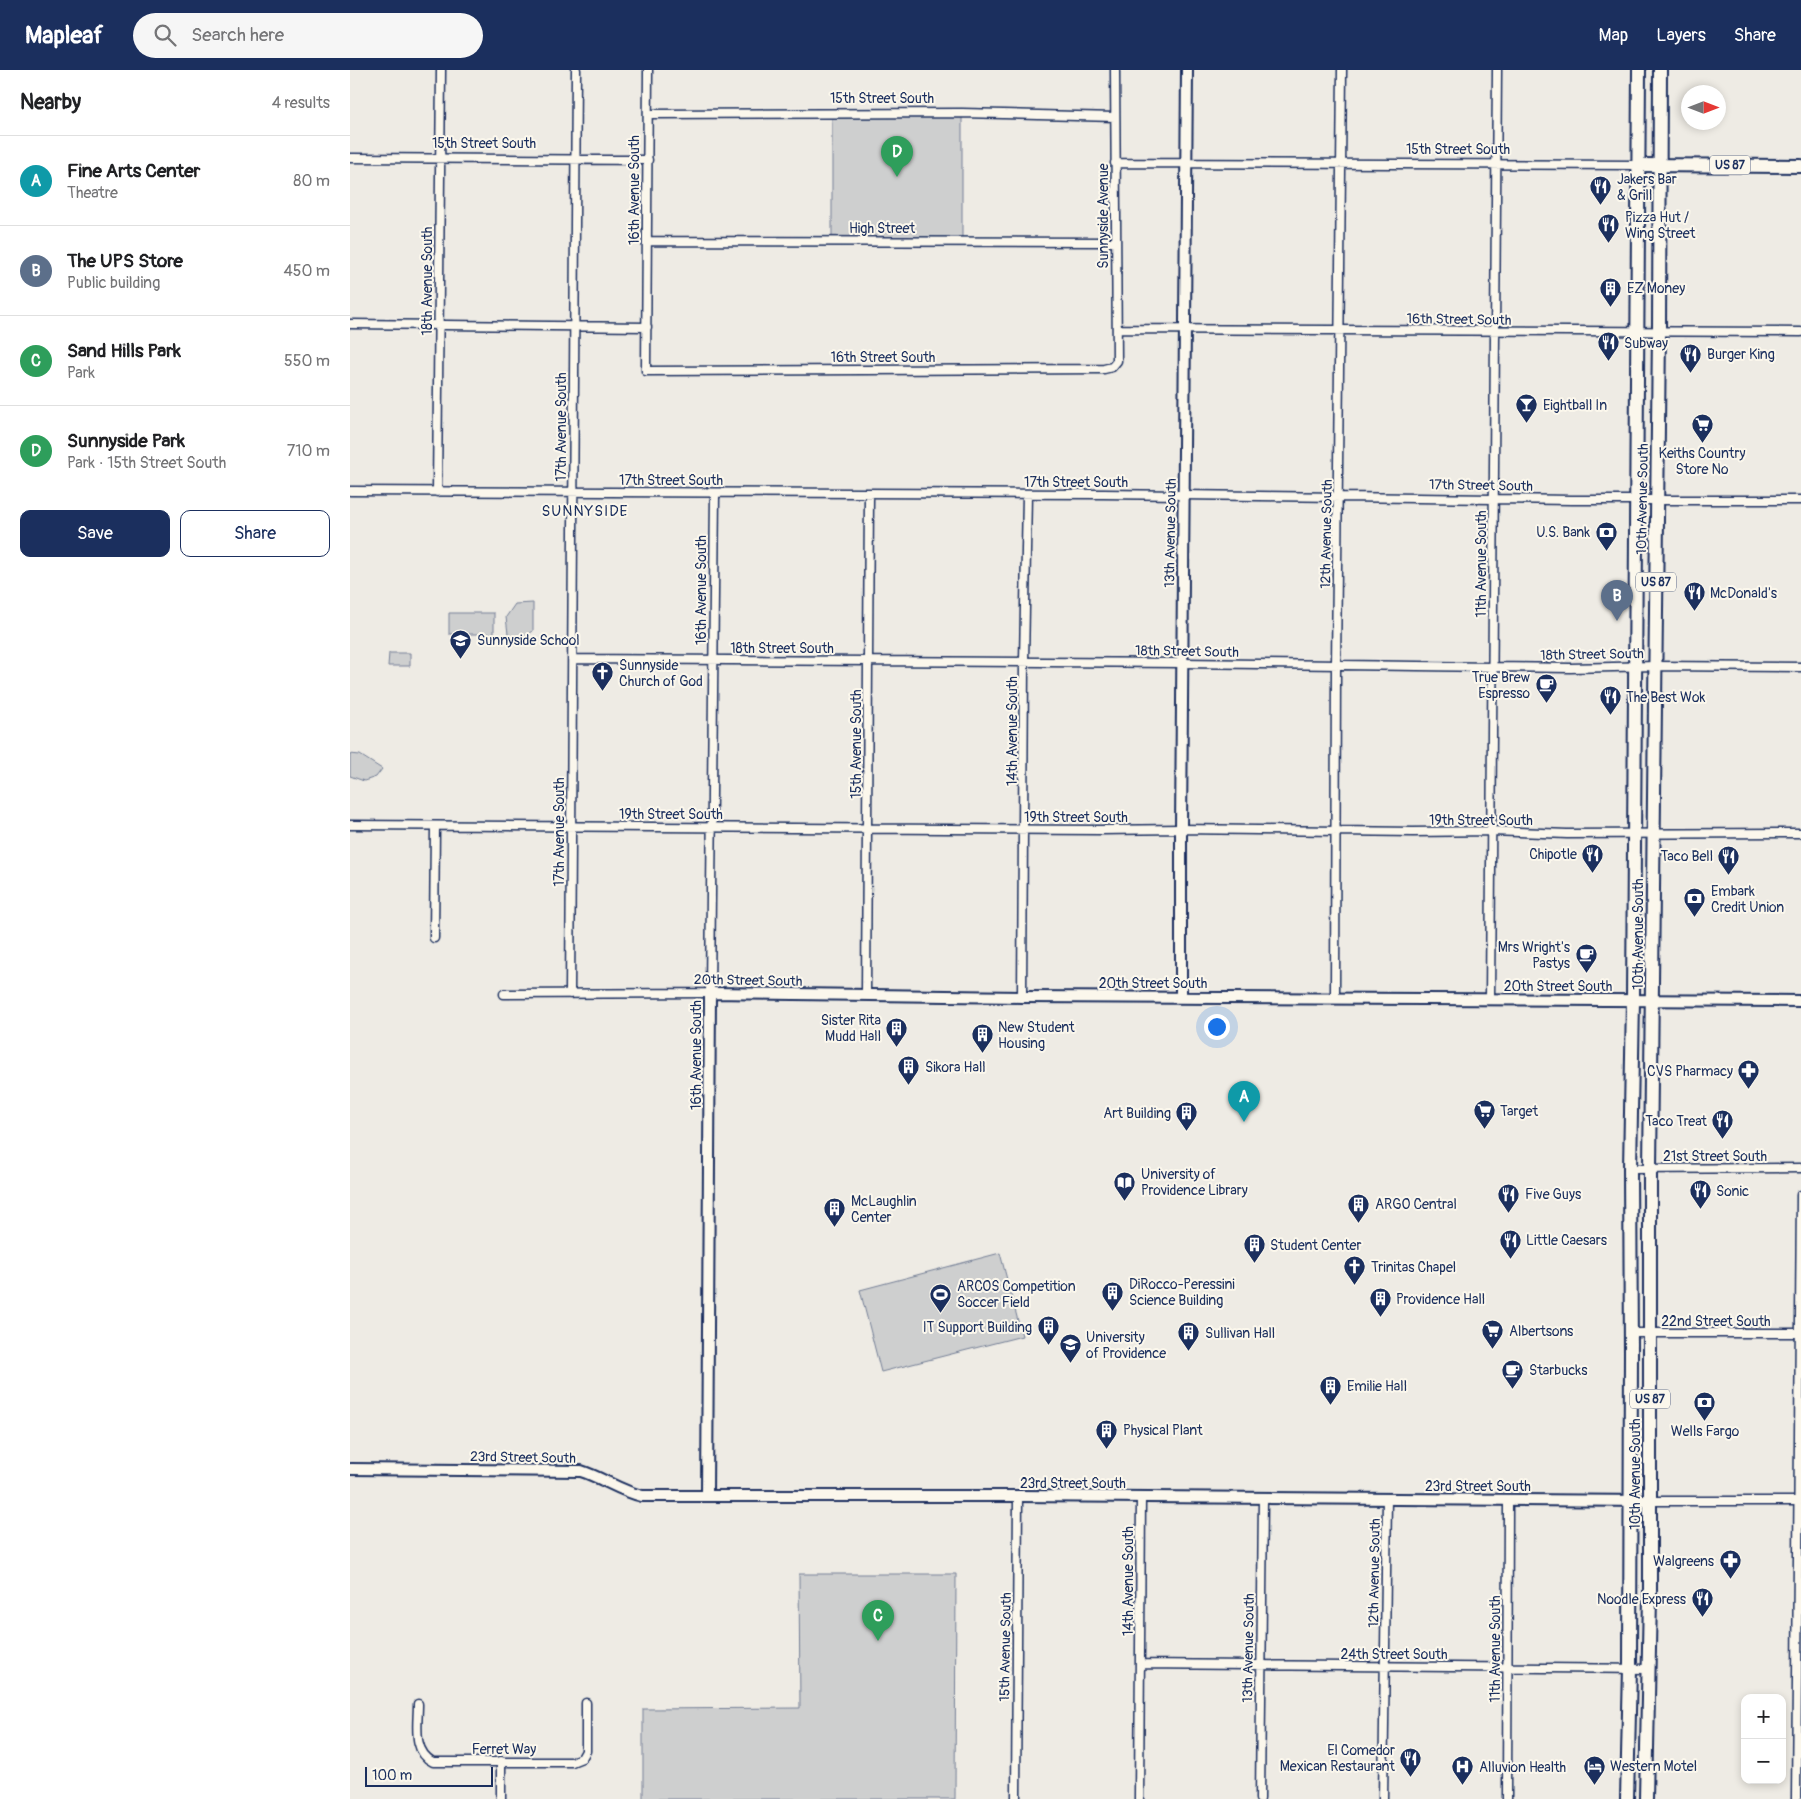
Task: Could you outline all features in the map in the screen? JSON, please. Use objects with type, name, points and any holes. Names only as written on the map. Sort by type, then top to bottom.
[{"type":"main road","name":"10th Avenue South","points":[[1627,1799],[1630,1668],[1630,1168],[1640,70]]},
{"type":"main road","name":"10th Avenue South","points":[[1646,1799],[1649,1669],[1650,1169],[1660,70]]},
{"type":"main road","name":"15th Street South","points":[[1640,165],[1801,166]]},
{"type":"street","name":"18th Avenue South","points":[[437,492],[441,70]]},
{"type":"street","name":"17th Avenue South","points":[[570,994],[576,70]]},
{"type":"street","name":"16th Avenue South","points":[[646,371],[648,70]]},
{"type":"street","name":"Sunnyside Avenue","points":[[1115,70],[1117,361]]},
{"type":"street","name":"13th Avenue South","points":[[1181,997],[1187,70]]},
{"type":"street","name":"12th Avenue South","points":[[1335,997],[1336,665],[1342,70]]},
{"type":"street","name":"11th Avenue South","points":[[1490,999],[1497,70]]},
{"type":"street","name":"15th Street South","points":[[648,114],[952,113],[1115,117]]},
{"type":"street","name":"15th Street South","points":[[350,158],[648,160]]},
{"type":"street","name":"15th Street South","points":[[1115,163],[1640,165]]},
{"type":"street","name":"High Street","points":[[648,241],[1116,242]]},
{"type":"street","points":[[350,324],[647,327]]},
{"type":"street","name":"16th Street South","points":[[1117,329],[1801,332]]},
{"type":"street","name":"16th Street South","points":[[646,371],[1104,369],[1112,367],[1117,361]]},
{"type":"street","name":"17th Street South","points":[[350,492],[1027,494],[1801,500]]},
{"type":"street","name":"16th Avenue South","points":[[706,1496],[715,493]]},
{"type":"street","name":"15th Avenue South","points":[[866,995],[869,494]]},
{"type":"street","name":"14th Avenue South","points":[[1022,997],[1027,494]]},
{"type":"street","name":"18th Street South","points":[[573,659],[1492,667],[1801,667]]},
{"type":"street","name":"19th Street South","points":[[350,825],[1491,831],[1567,834],[1801,833]]},
{"type":"street","points":[[434,938],[435,826]]},
{"type":"street","name":"20th Street South","points":[[504,994],[710,993],[1022,997],[1335,997],[1801,1001]]},
{"type":"street","name":"21st Street South","points":[[1630,1168],[1801,1168]]},
{"type":"street","points":[[1796,1799],[1800,1501],[1801,1195]]},
{"type":"street","name":"22nd Street South","points":[[1631,1333],[1801,1334]]},
{"type":"street","name":"23rd Street South","points":[[350,1470],[581,1471],[599,1477],[626,1492],[642,1496],[1018,1496],[1800,1501]]},
{"type":"street","name":"15th Avenue South","points":[[1016,1799],[1018,1496]]},
{"type":"street","name":"14th Avenue South","points":[[1138,1799],[1141,1497]]},
{"type":"street","name":"13th Avenue South","points":[[1260,1799],[1263,1498]]},
{"type":"street","name":"12th Avenue South","points":[[1383,1799],[1388,1498]]},
{"type":"street","name":"11th Avenue South","points":[[1507,1799],[1508,1500]]},
{"type":"street","name":"24th Street South","points":[[1140,1664],[1649,1669]]},
{"type":"street","name":"Ferret Way","points":[[418,1704],[418,1746],[424,1757],[433,1762],[572,1762],[582,1758],[586,1751],[586,1703]]},
{"type":"street","points":[[501,1761],[501,1799]]},
{"type":"shaded area","points":[[832,113],[962,113],[962,241],[832,240]]},
{"type":"shaded area","points":[[533,603],[533,631],[518,642],[509,642],[506,617],[515,604]]},
{"type":"shaded area","points":[[449,613],[494,613],[494,634],[449,634]]},
{"type":"shaded area","points":[[389,653],[410,653],[410,666],[388,666]]},
{"type":"shaded area","points":[[350,754],[360,755],[382,769],[376,777],[364,781],[350,776]]},
{"type":"shaded area","name":"ARCOS Competition Soccer Field","points":[[1000,1253],[1022,1336],[881,1372],[860,1290]]},
{"type":"shaded area","points":[[799,1574],[956,1574],[955,1799],[643,1799],[643,1709],[800,1708]]},
{"type":"place","name":"Sunnyside Park","points":[[897,177]]},
{"type":"place","name":"Jakers Bar & Grill","points":[[1601,206]]},
{"type":"place","name":"Pizza Hut / Wing Street","points":[[1609,244]]},
{"type":"place","name":"EZ Money","points":[[1611,307]]},
{"type":"place","name":"Subway","points":[[1608,362]]},
{"type":"place","name":"Burger King","points":[[1691,373]]},
{"type":"place","name":"Eightball In","points":[[1527,424]]},
{"type":"place","name":"Keiths Country Store No","points":[[1702,444]]},
{"type":"place","name":"U.S. Bank","points":[[1606,551]]},
{"type":"place","name":"McDonald's","points":[[1694,612]]},
{"type":"place","name":"The UPS Store","points":[[1617,621]]},
{"type":"place","name":"Sunnyside School","points":[[461,659]]},
{"type":"place","name":"Sunnyside Church of God","points":[[603,692]]},
{"type":"place","name":"True Brew Espresso","points":[[1546,704]]},
{"type":"place","name":"The Best Wok","points":[[1610,716]]},
{"type":"place","name":"Chipotle","points":[[1593,873]]},
{"type":"place","name":"Taco Bell","points":[[1729,875]]},
{"type":"place","name":"Embark Credit Union","points":[[1695,918]]},
{"type":"place","name":"Mrs Wright's Pastys","points":[[1586,974]]},
{"type":"place","name":"Sister Rita Mudd Hall","points":[[897,1047]]},
{"type":"place","name":"New Student Housing","points":[[982,1054]]},
{"type":"place","name":"Sikora Hall","points":[[909,1086]]},
{"type":"place","name":"CVS Pharmacy","points":[[1749,1090]]},
{"type":"place","name":"Fine Arts Center","points":[[1244,1122]]},
{"type":"place","name":"Target","points":[[1484,1130]]},
{"type":"place","name":"Art Building","points":[[1187,1132]]},
{"type":"place","name":"Taco Treat","points":[[1723,1140]]},
{"type":"place","name":"University of Providence Library","points":[[1125,1201]]},
{"type":"place","name":"Sonic","points":[[1700,1210]]},
{"type":"place","name":"Five Guys","points":[[1509,1213]]},
{"type":"place","name":"ARGO Central","points":[[1359,1223]]},
{"type":"place","name":"McLaughlin Center","points":[[835,1228]]},
{"type":"place","name":"Little Caesars","points":[[1510,1259]]},
{"type":"place","name":"Student Center","points":[[1254,1264]]},
{"type":"place","name":"Trinitas Chapel","points":[[1355,1286]]},
{"type":"place","name":"DiRocco-Peressini Science Building","points":[[1113,1311]]},
{"type":"place","name":"ARCOS Competition Soccer Field","points":[[941,1313]]},
{"type":"place","name":"Providence Hall","points":[[1380,1318]]},
{"type":"place","name":"IT Support Building","points":[[1048,1346]]},
{"type":"place","name":"Albertsons","points":[[1493,1350]]},
{"type":"place","name":"Sullivan Hall","points":[[1189,1352]]},
{"type":"place","name":"University of Providence","points":[[1070,1364]]},
{"type":"place","name":"Starbucks","points":[[1513,1389]]},
{"type":"place","name":"Emilie Hall","points":[[1331,1405]]},
{"type":"place","name":"Wells Fargo","points":[[1705,1422]]},
{"type":"place","name":"Physical Plant","points":[[1107,1449]]},
{"type":"place","name":"Walgreens","points":[[1730,1580]]},
{"type":"place","name":"Noodle Express","points":[[1702,1618]]},
{"type":"place","name":"Sand Hills Park","points":[[878,1641]]},
{"type":"place","name":"El Comedor Mexican Restaurant","points":[[1411,1777]]},
{"type":"place","name":"Western Motel","points":[[1594,1785]]},
{"type":"place","name":"Alluvion Health","points":[[1463,1786]]},
{"type":"district","name":"SUNNYSIDE","points":[[585,511]]}]
